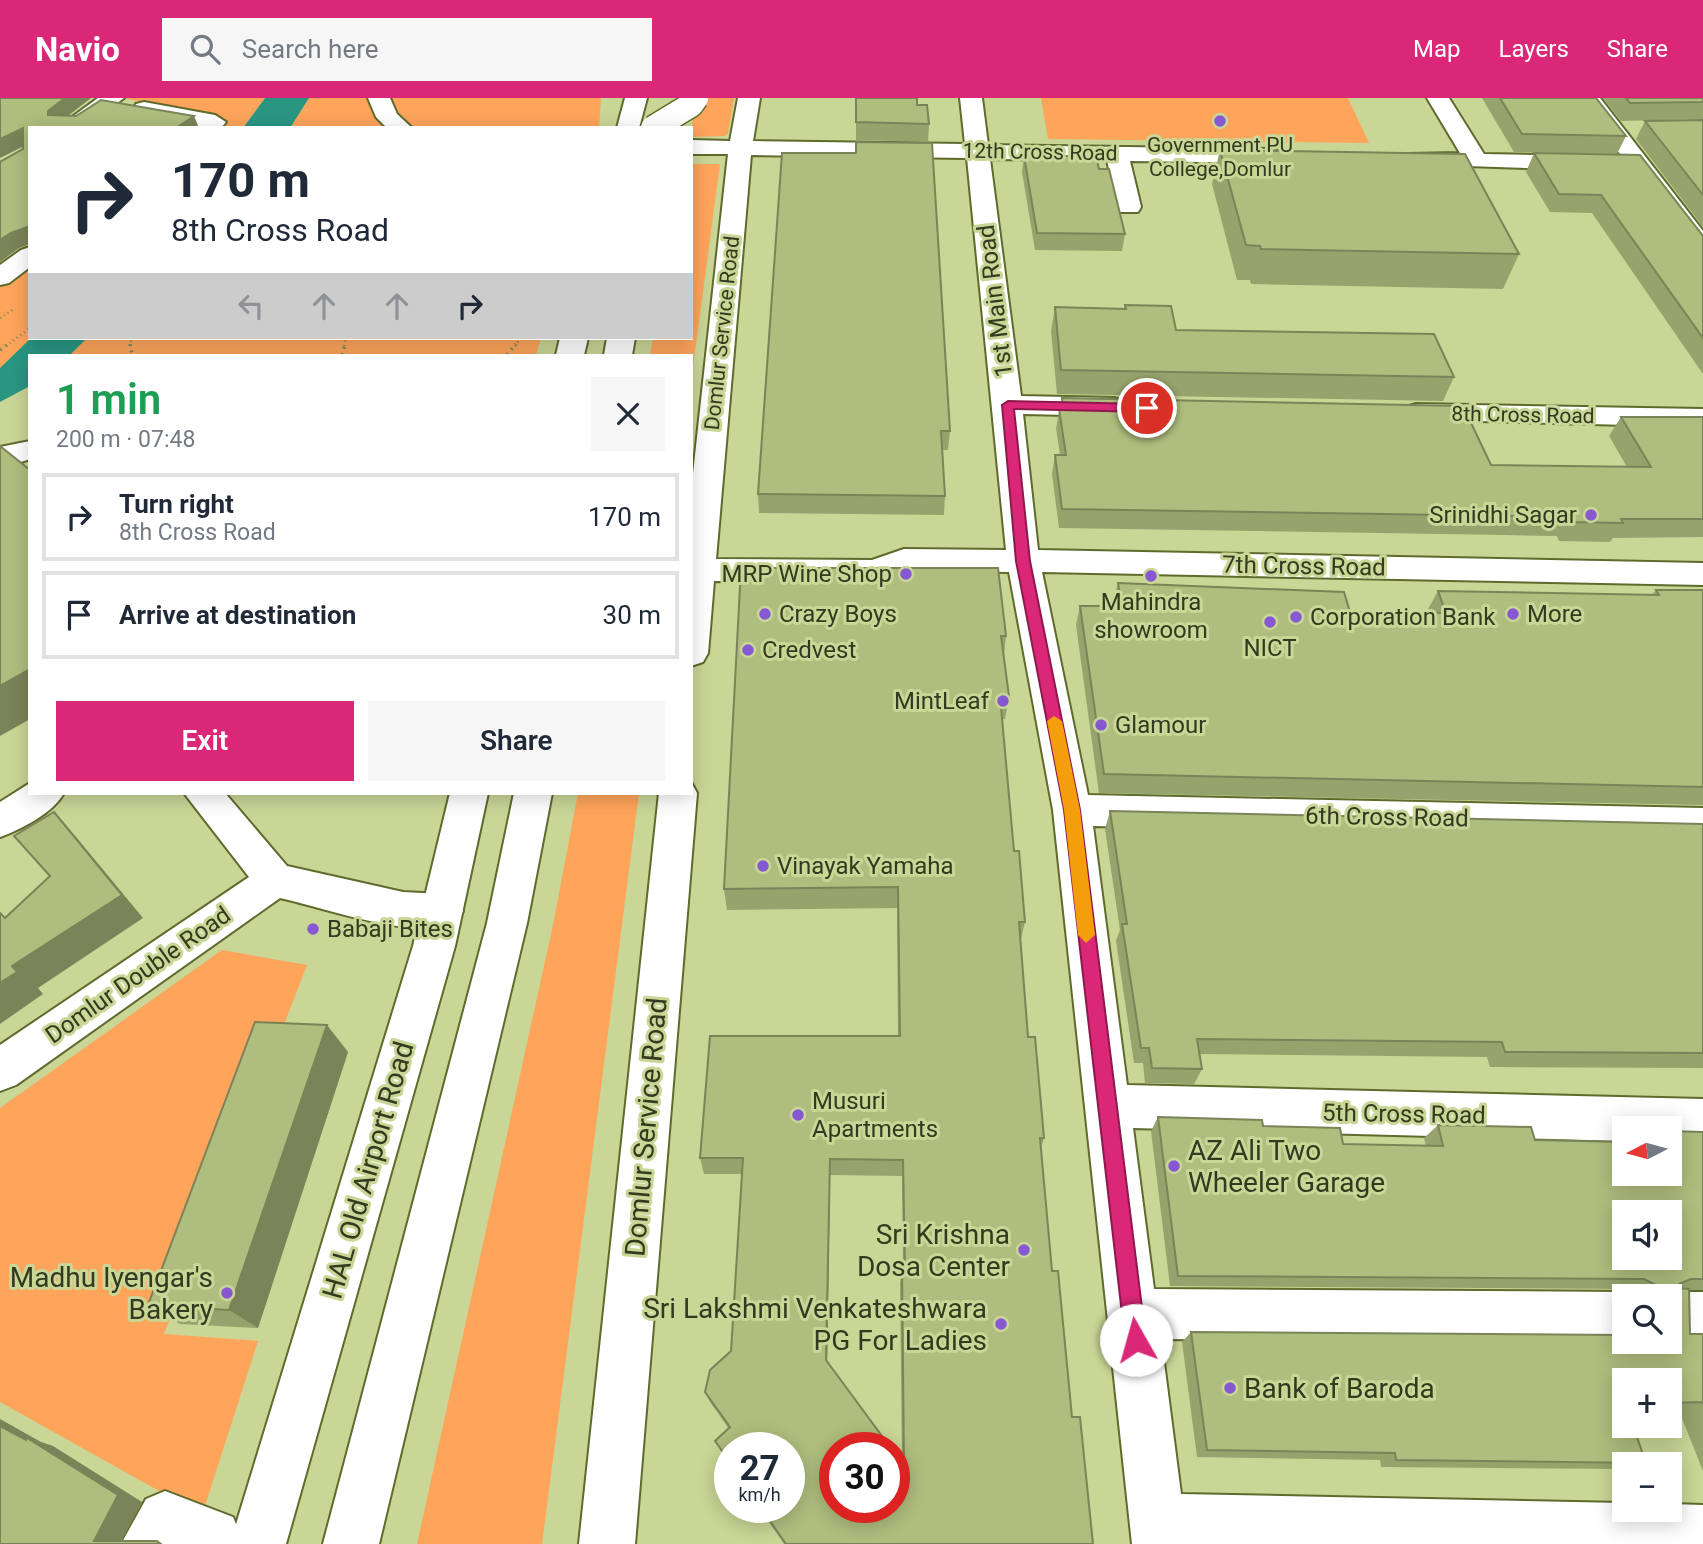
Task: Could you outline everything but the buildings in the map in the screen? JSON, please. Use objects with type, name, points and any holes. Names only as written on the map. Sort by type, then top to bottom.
[{"type":"street","points":[[379,98],[387,117],[398,126]]},
{"type":"street","points":[[665,126],[671,98]]},
{"type":"street","points":[[656,126],[691,105],[696,98]]},
{"type":"street","name":"Domlur Service Road","points":[[693,615],[696,557],[740,150],[749,98]]},
{"type":"street","name":"1st Main Road","points":[[971,98],[1008,405],[1023,561],[1072,810],[1105,1106],[1159,1533]]},
{"type":"street","points":[[1437,98],[1476,160]]},
{"type":"street","points":[[1589,98],[1703,248]]},
{"type":"street","points":[[71,126],[110,100],[215,122],[209,126]]},
{"type":"street","points":[[1615,131],[1640,130]]},
{"type":"street","name":"12th Cross Road","points":[[693,147],[740,150],[1292,157]]},
{"type":"street","points":[[1117,153],[1129,207]]},
{"type":"street","points":[[1386,159],[1418,170],[1476,160],[1640,164]]},
{"type":"street","points":[[0,277],[28,256]]},
{"type":"street","points":[[1008,405],[1147,408]]},
{"type":"street","name":"8th Cross Road","points":[[1384,412],[1703,418]]},
{"type":"street","name":"7th Cross Road","points":[[696,557],[874,571],[904,560],[1703,574]]},
{"type":"street","points":[[0,820],[43,795]]},
{"type":"street","points":[[205,795],[275,880],[403,909],[443,911]]},
{"type":"street","name":"HAL Old Airport Road","points":[[236,1540],[443,911],[469,795]]},
{"type":"street","points":[[351,1544],[507,923],[533,795]]},
{"type":"street","name":"Domlur Service Road","points":[[607,1544],[678,795]]},
{"type":"street","name":"6th Cross Road","points":[[1072,810],[1703,824]]},
{"type":"street","name":"Domlur Double Road","points":[[0,1070],[275,880]]},
{"type":"street","name":"5th Cross Road","points":[[1105,1106],[1703,1121]]},
{"type":"street","points":[[1133,1314],[1612,1317]]},
{"type":"street","points":[[1682,1317],[1703,1317]]},
{"type":"street","points":[[149,1544],[165,1518],[236,1540]]},
{"type":"street","points":[[1159,1533],[1641,1537],[1703,1531]]},
{"type":"path","points":[[0,350],[28,329]]},
{"type":"path","points":[[508,354],[519,340]]},
{"type":"shaded area","points":[[123,98],[265,98],[244,126],[216,126],[224,120]]},
{"type":"shaded area","points":[[309,98],[601,98],[599,126],[291,126]]},
{"type":"shaded area","points":[[695,98],[734,98],[728,133],[725,136],[693,137]]},
{"type":"shaded area","name":"Government PU College,Domlur","points":[[1041,98],[1348,98],[1369,143],[1048,139]]},
{"type":"shaded area","points":[[693,164],[720,164],[693,367],[693,354],[650,354],[653,340],[693,340]]},
{"type":"shaded area","points":[[28,262],[29,340],[0,368],[0,283]]},
{"type":"shaded area","points":[[85,340],[540,340],[536,354],[71,354]]},
{"type":"shaded area","points":[[578,795],[639,795],[542,1544],[417,1544],[553,925]]},
{"type":"shaded area","points":[[222,950],[307,965],[164,1334],[258,1341],[202,1515],[0,1402],[0,1108]]},
{"type":"water","points":[[265,98],[309,98],[291,126],[244,126]]},
{"type":"water","points":[[29,340],[85,340],[71,354],[28,354],[28,387],[0,402],[0,368]]},
{"type":"slow traffic","points":[[1054,721],[1072,810],[1086,935]]},
{"type":"place","name":"Government PU College,Domlur","points":[[1220,121]]},
{"type":"place","name":"Srinidhi Sagar","points":[[1591,515]]},
{"type":"place","name":"MRP Wine Shop","points":[[906,574]]},
{"type":"place","name":"Mahindra showroom","points":[[1151,576]]},
{"type":"place","name":"Crazy Boys","points":[[765,614]]},
{"type":"place","name":"More","points":[[1513,614]]},
{"type":"place","name":"Corporation Bank","points":[[1296,617]]},
{"type":"place","name":"NICT","points":[[1270,622]]},
{"type":"place","name":"Credvest","points":[[748,650]]},
{"type":"place","name":"MintLeaf","points":[[1003,701]]},
{"type":"place","name":"Glamour","points":[[1101,725]]},
{"type":"place","name":"Vinayak Yamaha","points":[[763,866]]},
{"type":"place","name":"Babaji Bites","points":[[313,929]]},
{"type":"place","name":"Musuri Apartments","points":[[798,1115]]},
{"type":"place","name":"AZ Ali Two Wheeler Garage","points":[[1174,1166]]},
{"type":"place","name":"Sri Krishna Dosa Center","points":[[1024,1250]]},
{"type":"place","name":"Madhu Iyengar's Bakery","points":[[227,1293]]},
{"type":"place","name":"Sri Lakshmi Venkateshwara PG For Ladies","points":[[1001,1324]]},
{"type":"place","name":"Bank of Baroda","points":[[1230,1388]]},
{"type":"route","points":[[1136,1340],[1105,1106],[1072,810],[1023,561],[1008,405],[1147,408]]}]
